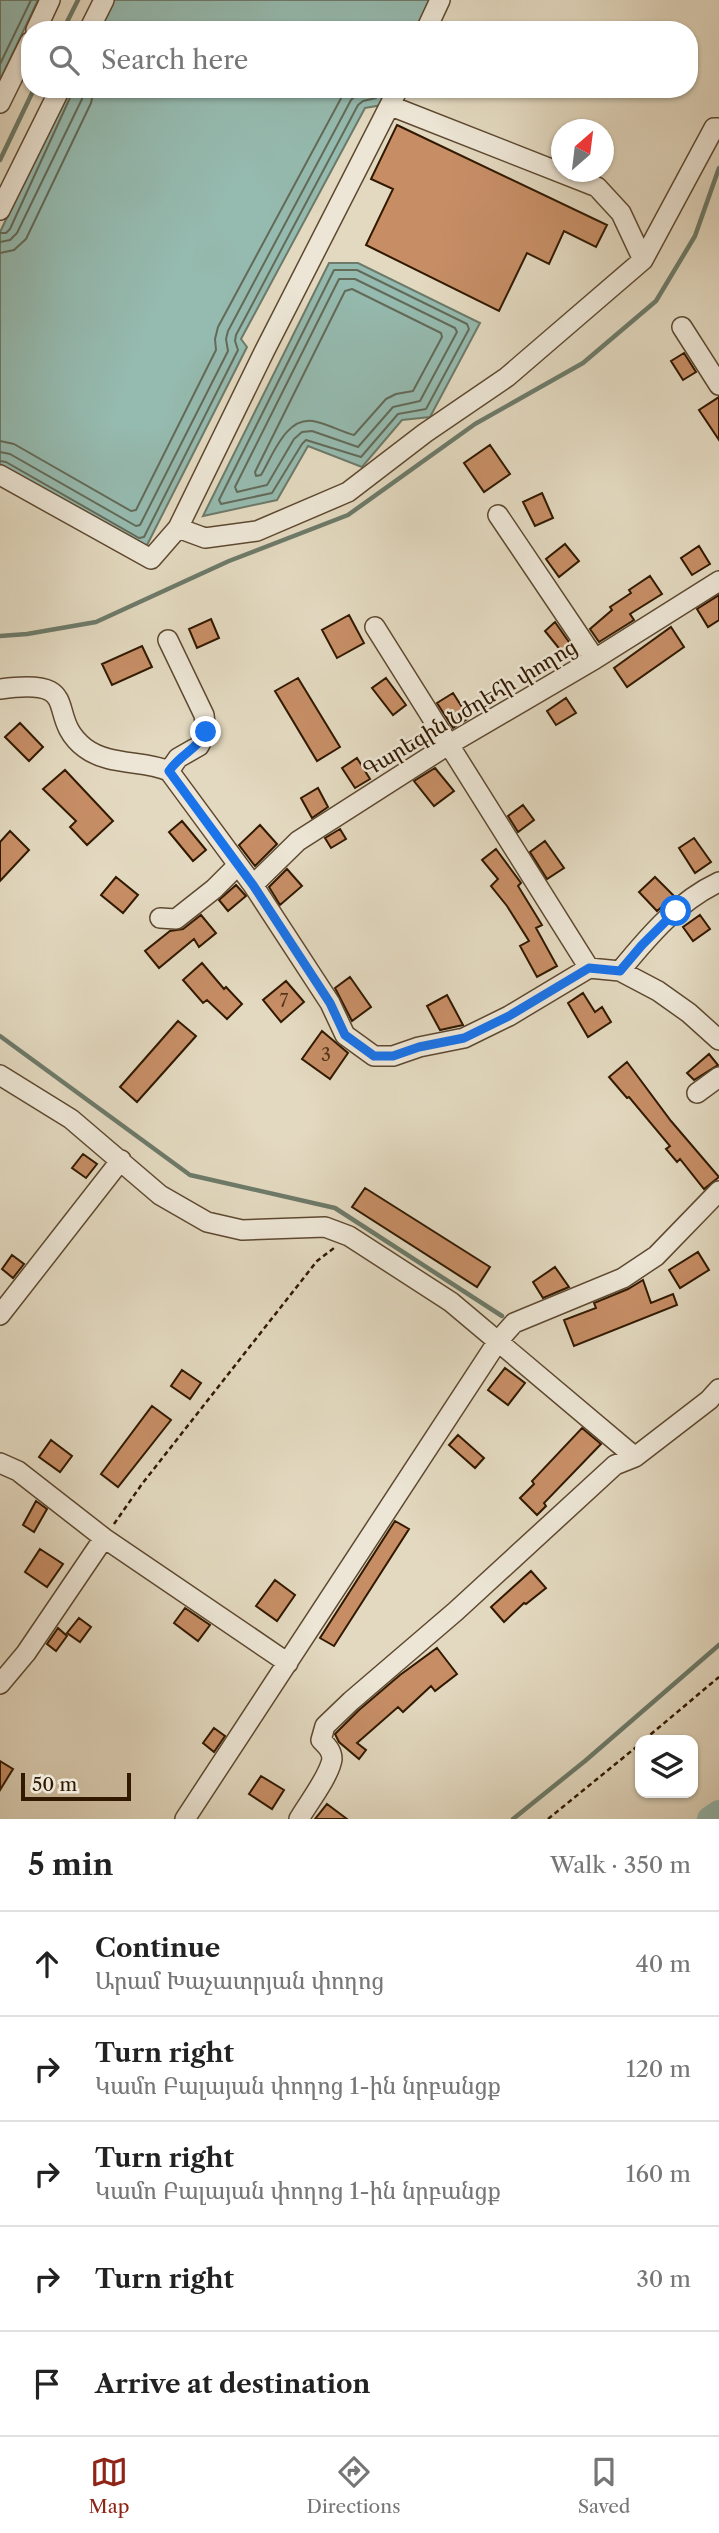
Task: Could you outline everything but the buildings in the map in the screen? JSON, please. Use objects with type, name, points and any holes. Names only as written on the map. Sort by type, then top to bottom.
[{"type":"street","points":[[40,21],[50,0]]},
{"type":"street","points":[[94,21],[104,0]]},
{"type":"street","points":[[430,21],[440,0]]},
{"type":"street","points":[[0,103],[21,60]]},
{"type":"street","points":[[0,210],[56,98]]},
{"type":"street","points":[[0,475],[151,559],[178,528],[393,98]]},
{"type":"street","points":[[396,98],[597,187],[621,213],[643,260]]},
{"type":"street","points":[[178,528],[205,538],[257,531],[348,492],[425,433],[507,377],[643,260],[714,128],[719,128]]},
{"type":"street","points":[[682,327],[719,385]]},
{"type":"street","points":[[498,515],[595,659]]},
{"type":"street","name":"Գարեգին Նժդեհի փողոց","points":[[253,885],[298,841],[448,745],[595,659],[719,581]]},
{"type":"street","points":[[375,627],[589,968]]},
{"type":"street","points":[[168,640],[204,715],[206,732],[199,746],[178,758],[169,771]]},
{"type":"street","points":[[0,689],[34,685],[51,691],[61,702],[70,733],[87,749],[108,758],[151,764],[169,771],[253,885],[330,1003],[345,1035],[374,1056],[393,1056],[419,1047],[464,1038],[509,1016],[589,968],[620,971],[658,991],[689,1013],[719,1040]]},
{"type":"street","points":[[160,918],[176,919],[214,889],[238,865]]},
{"type":"street","points":[[620,971],[676,911],[698,892],[719,882]]},
{"type":"street","points":[[0,1075],[71,1119],[160,1195],[207,1222],[242,1230],[325,1227],[349,1236],[452,1302],[635,1457]]},
{"type":"street","points":[[697,1093],[719,1077]]},
{"type":"street","points":[[0,1315],[121,1160]]},
{"type":"street","points":[[185,1819],[498,1341],[514,1323],[623,1278],[656,1256],[719,1191]]},
{"type":"street","points":[[299,1819],[332,1760],[330,1749],[321,1740],[325,1726],[456,1611],[615,1465],[635,1457],[709,1400],[719,1389]]},
{"type":"street","points":[[0,1463],[18,1471],[104,1538],[288,1663]]},
{"type":"street","points":[[0,1684],[26,1653],[104,1538]]},
{"type":"path","points":[[104,1538],[142,1484],[317,1261],[349,1236]]},
{"type":"path","points":[[650,1735],[719,1677]]},
{"type":"path","points":[[548,1819],[635,1748]]},
{"type":"water","points":[[0,0],[38,0],[28,21],[21,21],[21,36],[0,80]]},
{"type":"water","points":[[111,0],[429,0],[420,21],[101,21]]},
{"type":"water","points":[[65,98],[385,98],[382,105],[365,108],[241,339],[247,347],[145,549],[0,466],[0,232]]},
{"type":"water","points":[[329,263],[358,263],[480,323],[430,417],[402,420],[362,467],[308,446],[277,500],[203,516]]},
{"type":"waterway","points":[[68,21],[78,0]]},
{"type":"waterway","points":[[0,160],[30,98]]},
{"type":"waterway","points":[[0,636],[96,622],[229,561],[348,515],[475,424],[583,363],[656,301],[695,236],[719,168]]},
{"type":"waterway","points":[[0,1036],[190,1175],[335,1208],[502,1316]]},
{"type":"waterway","points":[[513,1819],[585,1761],[719,1645]]},
{"type":"waterway","points":[[710,1819],[719,1813]]},
{"type":"route","points":[[206,732],[199,746],[178,758],[169,771],[253,885],[330,1003],[345,1035],[374,1056],[393,1056],[419,1047],[464,1038],[509,1016],[589,968],[620,971],[676,911]]}]
